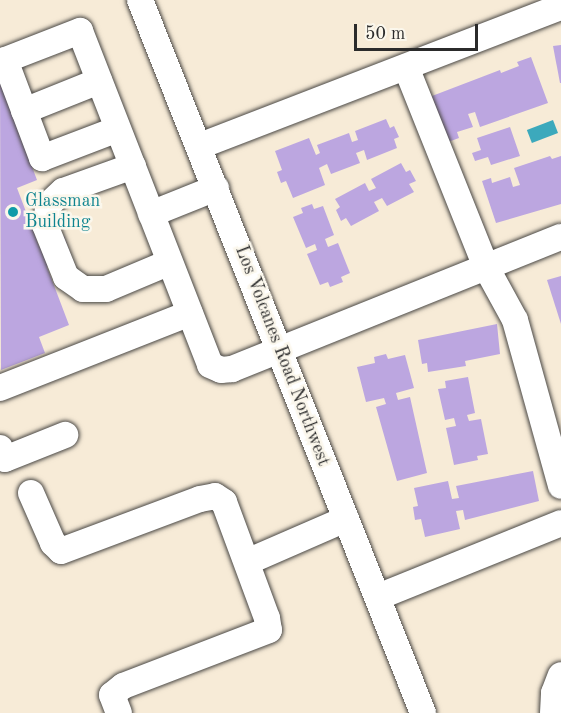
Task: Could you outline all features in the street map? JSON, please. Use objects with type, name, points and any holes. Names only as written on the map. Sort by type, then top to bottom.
[{"type":"street","name":"Los Volcanes Road Northwest","points":[[140,0],[200,146],[278,351],[423,713]]},
{"type":"street","points":[[200,146],[561,7]]},
{"type":"street","points":[[118,129],[42,158],[2,61],[80,31],[210,365],[221,370],[232,369],[561,237]]},
{"type":"street","points":[[406,67],[486,267],[515,320],[561,486]]},
{"type":"street","points":[[24,111],[99,81]]},
{"type":"street","points":[[133,166],[63,191],[49,204],[45,225],[66,277],[83,289],[106,289],[170,262]]},
{"type":"street","points":[[151,214],[216,188]]},
{"type":"street","points":[[0,388],[190,313]]},
{"type":"street","points":[[0,447],[5,459],[65,435]]},
{"type":"street","points":[[31,493],[53,543],[61,551],[215,496],[224,502],[267,618],[268,630],[123,686],[112,695],[119,713]]},
{"type":"street","points":[[247,562],[346,519]]},
{"type":"street","points":[[378,597],[561,523]]},
{"type":"water","points":[[553,120],[558,133],[532,143],[527,130]]},
{"type":"building","points":[[561,45],[561,83],[560,83],[553,46]]},
{"type":"building","points":[[531,57],[548,103],[480,127],[475,112],[468,114],[473,127],[457,132],[459,138],[448,142],[432,96],[500,70],[501,73],[519,66],[517,62]]},
{"type":"building","name":"Glassman Building","points":[[0,81],[37,180],[17,188],[39,246],[64,236],[72,258],[47,267],[69,325],[39,337],[45,353],[1,370]]},
{"type":"building","points":[[386,119],[390,128],[394,126],[399,137],[394,139],[397,148],[367,160],[364,150],[356,153],[360,163],[331,174],[327,164],[319,168],[325,185],[293,198],[286,181],[281,183],[277,172],[282,170],[275,151],[309,138],[316,155],[320,153],[317,145],[349,133],[352,142],[358,140],[355,131]]},
{"type":"building","points":[[510,127],[520,156],[491,165],[488,157],[475,161],[472,153],[481,150],[477,138]]},
{"type":"building","points":[[550,156],[552,159],[561,156],[561,204],[496,223],[482,181],[491,178],[492,183],[510,177],[513,187],[520,185],[514,168]]},
{"type":"building","points":[[401,163],[406,172],[410,170],[416,181],[409,184],[414,192],[387,206],[382,198],[374,202],[379,211],[351,226],[346,218],[341,221],[336,210],[340,207],[335,199],[365,183],[369,191],[376,188],[371,179]]},
{"type":"building","points":[[312,204],[314,209],[323,206],[334,235],[325,239],[328,247],[338,243],[350,273],[341,277],[343,282],[330,287],[328,282],[320,285],[307,254],[317,250],[315,244],[306,248],[293,217],[303,213],[301,208]]},
{"type":"building","points":[[561,276],[561,324],[547,280]]},
{"type":"building","points":[[497,324],[500,354],[465,361],[466,366],[428,372],[427,363],[422,364],[418,340]]},
{"type":"building","points":[[386,354],[388,359],[405,355],[414,388],[396,393],[398,400],[410,397],[427,473],[397,481],[376,407],[386,404],[384,398],[366,402],[357,367],[375,363],[374,357]]},
{"type":"building","points":[[468,377],[475,413],[467,415],[469,421],[481,419],[488,454],[477,456],[478,460],[454,465],[446,428],[456,426],[454,418],[445,420],[438,389],[446,388],[445,381]]},
{"type":"building","points":[[533,471],[539,501],[465,520],[463,510],[456,511],[460,529],[425,537],[421,519],[415,520],[413,507],[418,506],[414,488],[448,481],[452,499],[459,498],[456,486]]},
{"type":"place","name":"Glassman Building","points":[[13,212]]}]
